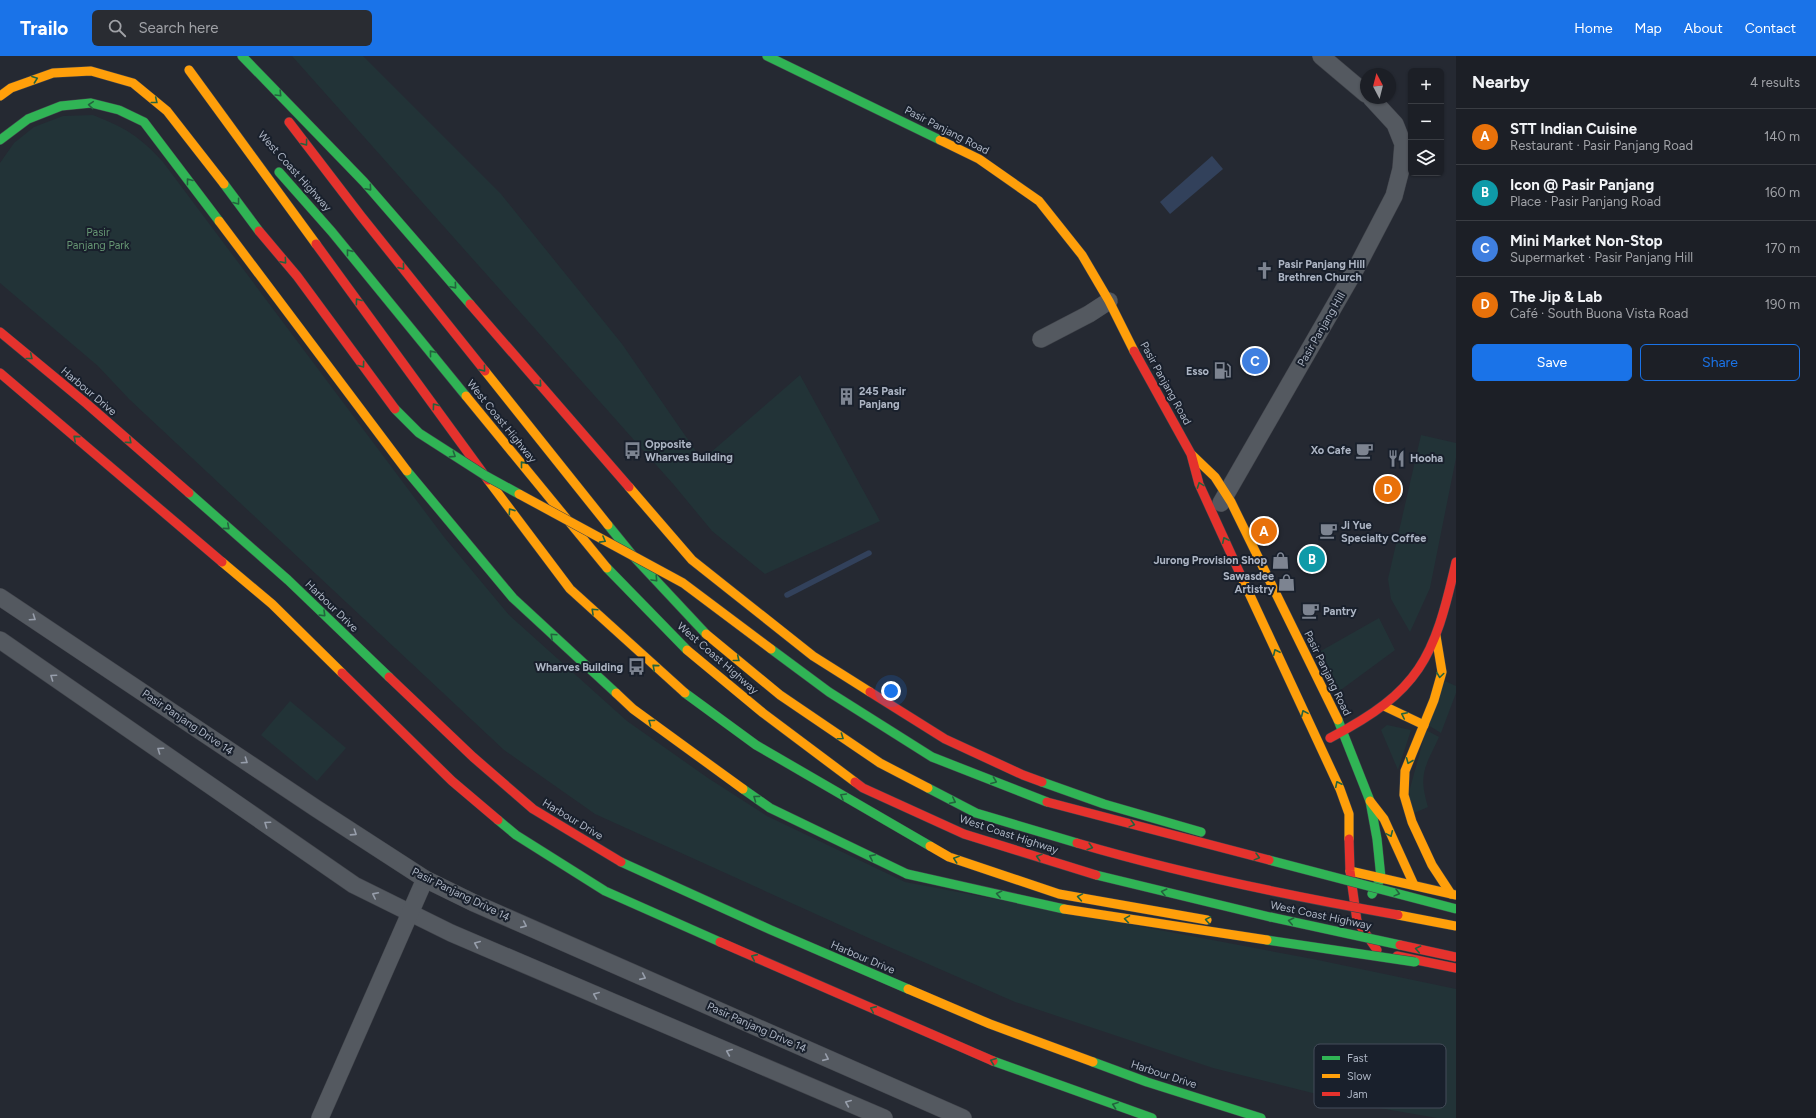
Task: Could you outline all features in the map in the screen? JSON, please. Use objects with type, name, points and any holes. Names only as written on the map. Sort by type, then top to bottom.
[{"type":"main road","name":"West Coast Highway","points":[[238,56],[366,222],[634,556],[706,634],[780,695],[880,764],[976,813],[1121,856],[1268,891],[1456,926]]},
{"type":"main road","points":[[242,56],[364,182],[692,560],[813,656],[945,739],[1023,775],[1104,804],[1264,850],[1319,863]]},
{"type":"main road","name":"Pasir Panjang Road","points":[[767,56],[979,158],[1023,188],[1039,201],[1082,255],[1109,301],[1136,356],[1191,454],[1199,484],[1340,789],[1349,814],[1350,871],[1357,921],[1379,953]]},
{"type":"main road","name":"West Coast Highway","points":[[180,61],[255,145]]},
{"type":"main road","points":[[189,70],[527,534],[570,589],[685,692],[756,745],[949,857],[1059,894],[1213,922]]},
{"type":"main road","points":[[0,96],[11,88],[53,73],[91,71],[132,83],[167,111],[201,153],[259,231],[297,276],[389,403],[419,433],[486,476],[683,583],[829,692],[932,757],[1050,802],[1456,909]]},
{"type":"main road","points":[[0,140],[28,119],[61,106],[91,103],[119,110],[144,122],[238,245],[399,462],[512,598],[633,709],[770,808],[907,874],[1070,910],[1456,968]]},
{"type":"main road","name":"West Coast Highway","points":[[271,163],[332,232],[613,575],[687,650],[763,713],[863,788],[964,834],[1095,875],[1270,917],[1456,957]]},
{"type":"main road","name":"Harbour Drive","points":[[0,332],[87,404],[282,575],[473,757],[533,809],[619,861],[771,930],[983,1021],[1147,1082],[1261,1118]]},
{"type":"main road","points":[[0,373],[272,604],[452,781],[516,835],[605,891],[979,1056],[1152,1118]]},
{"type":"main road","name":"Pasir Panjang Road","points":[[1191,454],[1215,477],[1226,494],[1344,731],[1370,801],[1377,839],[1381,878]]},
{"type":"main road","points":[[1318,744],[1344,731],[1384,706],[1397,696],[1420,668],[1436,636],[1453,587],[1456,562]]},
{"type":"main road","points":[[1436,636],[1442,672],[1434,700],[1405,771],[1403,785],[1405,804],[1432,865],[1454,894]]},
{"type":"main road","points":[[1384,706],[1424,725]]},
{"type":"main road","points":[[1370,801],[1384,820],[1414,885]]},
{"type":"main road","points":[[1339,868],[1454,894]]},
{"type":"main road","points":[[1332,943],[1357,921],[1381,878]]},
{"type":"main road","points":[[1236,926],[1332,943],[1456,968]]},
{"type":"street","points":[[1324,57],[1360,89]]},
{"type":"street","name":"Pasir Panjang Hill","points":[[1213,514],[1359,263],[1394,196],[1401,169],[1403,144],[1396,124],[1377,104]]},
{"type":"street","points":[[1041,339],[1090,314],[1109,301]]},
{"type":"street","name":"Pasir Panjang Drive 14","points":[[0,597],[317,809],[425,879],[481,906],[963,1118]]},
{"type":"street","points":[[0,640],[354,885],[451,933],[884,1118]]},
{"type":"street","points":[[320,1118],[425,879]]},
{"type":"green space","points":[[292,56],[363,56],[501,194],[622,344],[702,460],[800,375],[880,521],[765,574],[712,531],[674,485]]},
{"type":"green space","name":"Pasir Panjang Park","points":[[93,115],[114,124],[139,139],[163,162],[444,537],[509,615],[627,721],[708,778],[767,816],[905,882],[1313,959],[1456,989],[1456,1118],[1437,1118],[1379,1108],[1446,1108],[1446,1044],[1314,1044],[1314,1093],[1213,1068],[1015,1002],[871,939],[595,814],[504,750],[129,399],[98,366],[0,283],[0,163],[14,143],[34,127],[63,116]]},
{"type":"green space","points":[[1421,435],[1456,443],[1456,458],[1430,588],[1410,632],[1391,599],[1388,579]]},
{"type":"green space","points":[[1379,618],[1395,650],[1338,692],[1319,652]]},
{"type":"green space","points":[[1445,681],[1456,686],[1456,693],[1441,733],[1428,725]]},
{"type":"green space","points":[[290,701],[346,748],[317,781],[261,735]]},
{"type":"green space","points":[[1387,725],[1411,730],[1398,770],[1381,730]]},
{"type":"green space","points":[[1426,730],[1439,737],[1424,771],[1423,778],[1425,796],[1428,807],[1412,814],[1409,792]]},
{"type":"water","points":[[1212,156],[1223,169],[1170,214],[1160,202]]},
{"type":"waterway","points":[[787,595],[869,553]]},
{"type":"traffic: fast","points":[[242,56],[364,182],[470,304]]},
{"type":"traffic: fast","points":[[767,56],[940,140]]},
{"type":"traffic: fast","points":[[0,140],[28,119],[61,106],[91,103],[119,110],[144,122],[219,221]]},
{"type":"traffic: fast","points":[[279,172],[332,232],[466,396]]},
{"type":"traffic: fast","points":[[224,184],[259,231]]},
{"type":"traffic: fast","points":[[395,409],[419,433],[486,476],[519,494]]},
{"type":"traffic: fast","points":[[407,471],[513,598],[616,693]]},
{"type":"traffic: fast","points":[[189,493],[288,580],[389,677]]},
{"type":"traffic: fast","points":[[608,525],[634,557],[706,634]]},
{"type":"traffic: fast","points":[[607,568],[687,650]]},
{"type":"traffic: fast","points":[[771,649],[829,692],[932,757],[1047,802]]},
{"type":"traffic: fast","points":[[685,693],[756,745],[930,846]]},
{"type":"traffic: fast","points":[[1338,720],[1370,801],[1377,839],[1381,878],[1372,894]]},
{"type":"traffic: fast","points":[[1042,782],[1104,804],[1201,832]]},
{"type":"traffic: fast","points":[[928,788],[976,813],[1077,843]]},
{"type":"traffic: fast","points":[[743,789],[770,808],[907,874]]},
{"type":"traffic: fast","points":[[498,820],[516,835],[605,891],[720,942]]},
{"type":"traffic: fast","points":[[1269,860],[1456,909]]},
{"type":"traffic: fast","points":[[621,862],[771,930],[908,989]]},
{"type":"traffic: fast","points":[[907,874],[1064,909]]},
{"type":"traffic: fast","points":[[1096,875],[1270,917],[1400,945]]},
{"type":"traffic: fast","points":[[1267,940],[1415,962]]},
{"type":"traffic: fast","points":[[993,1061],[1152,1118]]},
{"type":"traffic: fast","points":[[1093,1062],[1147,1082],[1261,1118]]},
{"type":"traffic: slow","points":[[189,70],[316,244]]},
{"type":"traffic: slow","points":[[0,96],[11,88],[53,73],[91,71],[133,83],[167,111],[224,184]]},
{"type":"traffic: slow","points":[[940,140],[979,159],[1039,201],[1082,255],[1109,301],[1134,351]]},
{"type":"traffic: slow","points":[[219,221],[407,471]]},
{"type":"traffic: slow","points":[[485,371],[608,525]]},
{"type":"traffic: slow","points":[[466,396],[607,568]]},
{"type":"traffic: slow","points":[[1192,455],[1215,477],[1231,502],[1338,720]]},
{"type":"traffic: slow","points":[[488,480],[570,589],[685,693]]},
{"type":"traffic: slow","points":[[629,487],[692,560],[813,656],[870,692]]},
{"type":"traffic: slow","points":[[519,494],[683,583],[771,649]]},
{"type":"traffic: slow","points":[[222,562],[272,604],[342,673]]},
{"type":"traffic: slow","points":[[1242,578],[1340,789],[1349,814],[1349,839]]},
{"type":"traffic: slow","points":[[706,634],[780,695],[880,763],[928,788]]},
{"type":"traffic: slow","points":[[1436,636],[1442,672],[1434,700],[1405,771],[1404,795],[1412,822],[1432,865],[1451,894]]},
{"type":"traffic: slow","points":[[687,650],[763,713],[855,782]]},
{"type":"traffic: slow","points":[[616,693],[633,709],[743,789]]},
{"type":"traffic: slow","points":[[1384,706],[1424,725]]},
{"type":"traffic: slow","points":[[1370,801],[1384,819],[1414,885]]},
{"type":"traffic: slow","points":[[930,846],[949,857],[1059,894],[1207,920]]},
{"type":"traffic: slow","points":[[1350,871],[1456,895]]},
{"type":"traffic: slow","points":[[1064,909],[1267,940]]},
{"type":"traffic: slow","points":[[1398,915],[1456,926]]},
{"type":"traffic: slow","points":[[908,989],[990,1024],[1093,1062]]},
{"type":"traffic: jam","points":[[289,122],[361,216],[485,371]]},
{"type":"traffic: jam","points":[[259,231],[297,276],[395,409]]},
{"type":"traffic: jam","points":[[316,244],[488,480]]},
{"type":"traffic: jam","points":[[470,304],[629,487]]},
{"type":"traffic: jam","points":[[0,332],[87,404],[189,493]]},
{"type":"traffic: jam","points":[[1134,351],[1191,454],[1199,484],[1242,578]]},
{"type":"traffic: jam","points":[[0,373],[222,562]]},
{"type":"traffic: jam","points":[[1330,738],[1360,721],[1385,704],[1404,687],[1418,669],[1430,648],[1440,624],[1456,562]]},
{"type":"traffic: jam","points":[[342,673],[452,781],[498,820]]},
{"type":"traffic: jam","points":[[389,677],[473,757],[533,809],[621,862]]},
{"type":"traffic: jam","points":[[870,692],[945,739],[1023,775],[1042,782]]},
{"type":"traffic: jam","points":[[855,782],[863,788],[964,834],[1096,875]]},
{"type":"traffic: jam","points":[[1047,802],[1269,860]]},
{"type":"traffic: jam","points":[[1349,839],[1350,871],[1357,921],[1377,950]]},
{"type":"traffic: jam","points":[[1077,843],[1156,865],[1236,884],[1398,915]]},
{"type":"traffic: jam","points":[[720,942],[993,1061]]},
{"type":"traffic: jam","points":[[1400,945],[1456,957]]},
{"type":"traffic: jam","points":[[1397,956],[1456,968]]},
{"type":"place","name":"Pasir Panjang Hill Brethren Church","points":[[1265,270]]},
{"type":"place","name":"Mini Market Non-Stop","points":[[1255,361]]},
{"type":"place","name":"Esso","points":[[1222,371]]},
{"type":"place","name":"245 Pasir Panjang","points":[[846,397]]},
{"type":"place","name":"Opposite Wharves Building","points":[[632,450]]},
{"type":"place","name":"Xo Cafe","points":[[1364,450]]},
{"type":"place","name":"Hooha","points":[[1397,458]]},
{"type":"place","name":"The Jip & Lab","points":[[1388,489]]},
{"type":"place","name":"STT Indian Cuisine","points":[[1264,531]]},
{"type":"place","name":"Ji Yue Specialty Coffee","points":[[1328,531]]},
{"type":"place","name":"Icon @ Pasir Panjang","points":[[1312,559]]},
{"type":"place","name":"Jurong Provision Shop","points":[[1280,560]]},
{"type":"place","name":"Sawasdee Artistry","points":[[1287,582]]},
{"type":"place","name":"Pantry","points":[[1310,611]]},
{"type":"place","name":"Wharves Building","points":[[636,667]]}]
